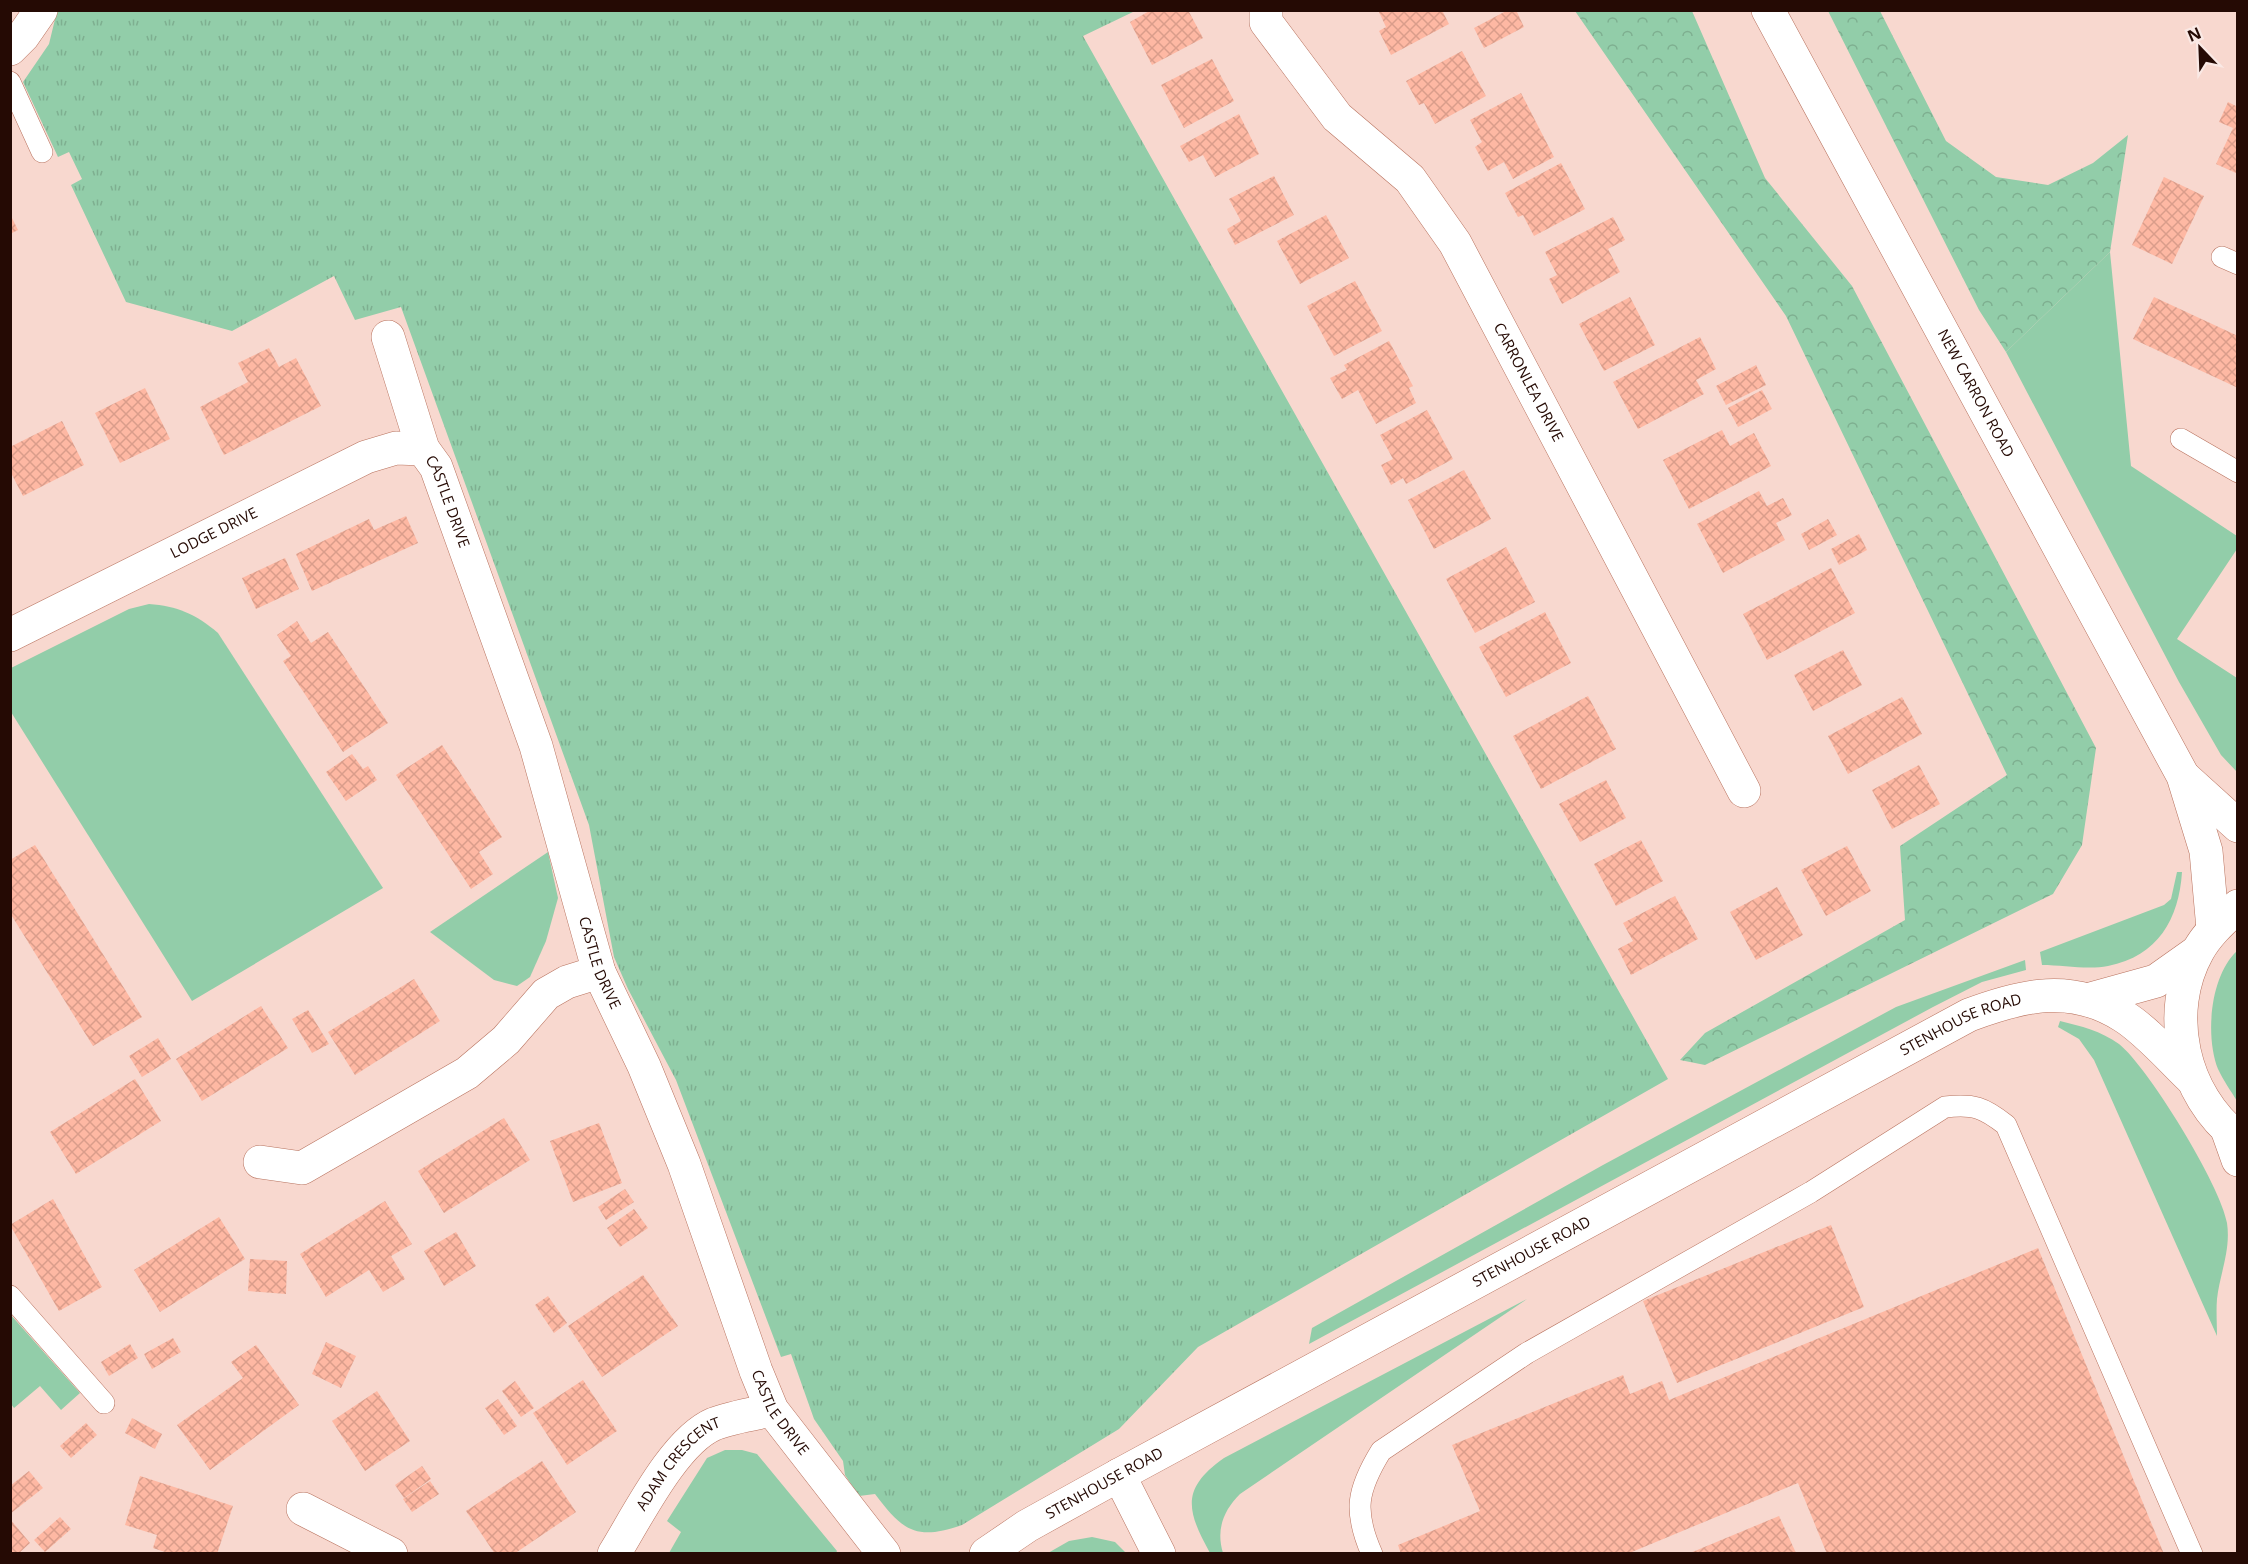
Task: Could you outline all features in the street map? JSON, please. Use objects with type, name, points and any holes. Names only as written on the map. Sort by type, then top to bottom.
[{"type":"street","points":[[10,49],[23,36],[41,10]]},
{"type":"street","name":"CARRONLEA DRIVE","points":[[1266,10],[1266,22],[1336,117],[1410,179],[1455,243],[1744,792]]},
{"type":"street","name":"NEW CARRON ROAD","points":[[1768,10],[2183,776],[2206,851],[2205,940]]},
{"type":"street","name":"CASTLE DRIVE","points":[[388,337],[423,449],[436,466],[536,746],[599,972],[644,1066],[684,1164],[756,1371],[772,1410],[884,1554]]},
{"type":"street","name":"LODGE DRIVE","points":[[10,634],[366,457],[396,448],[423,449]]},
{"type":"street","name":"NEW CARRON ROAD","points":[[2183,776],[2238,826]]},
{"type":"street","name":"STENHOUSE ROAD","points":[[986,1554],[1027,1526],[1119,1475],[1969,1015],[2005,1001],[2041,995],[2091,999],[2156,981],[2205,940],[2238,906]]},
{"type":"street","points":[[2205,940],[2183,993],[2181,1036],[2191,1078],[2206,1106],[2232,1133],[2238,1160]]},
{"type":"street","points":[[260,1162],[302,1168],[466,1073],[506,1040],[546,994],[567,982],[599,972]]},
{"type":"street","name":"STENHOUSE ROAD","points":[[2091,999],[2125,1016],[2191,1078]]},
{"type":"street","name":"ADAM CRESCENT","points":[[614,1554],[675,1456],[694,1435],[714,1424],[772,1410]]},
{"type":"street","points":[[1119,1475],[1159,1554]]},
{"type":"street","points":[[303,1509],[392,1554]]},
{"type":"lane","points":[[10,82],[42,152]]},
{"type":"lane","points":[[2181,439],[2238,472]]},
{"type":"lane","points":[[1371,1554],[1361,1529],[1359,1498],[1366,1475],[1381,1452],[1527,1353],[1811,1192],[1946,1107],[1970,1105],[1988,1111],[2006,1125],[2192,1554]]},
{"type":"lane","points":[[10,1296],[104,1403]]},
{"type":"green space","points":[[57,11],[1135,11],[1083,36],[1668,1079],[1198,1347],[1119,1429],[962,1525],[946,1530],[922,1532],[912,1529],[894,1517],[875,1494],[859,1496],[845,1475],[843,1461],[814,1419],[791,1354],[781,1357],[676,1080],[628,989],[614,957],[589,825],[401,307],[355,320],[334,276],[232,331],[126,302],[71,185],[82,179],[69,152],[58,157],[23,82],[49,44]]},
{"type":"green space","points":[[1575,11],[1692,11],[1765,178],[1852,286],[2096,748],[2082,845],[2053,894],[1705,1065],[1680,1060],[1705,1033],[1905,920],[1900,846],[2007,775],[1786,316]]},
{"type":"green space","points":[[1828,11],[1880,11],[1946,141],[1996,177],[2048,185],[2093,163],[2128,135],[2110,252],[2006,352],[1979,310]]},
{"type":"green space","points":[[2110,252],[2131,466],[2237,536],[2237,549],[2177,639],[2237,678],[2237,772],[2221,755],[2179,682],[2006,352]]},
{"type":"green space","points":[[149,604],[186,612],[218,633],[383,888],[192,1001],[11,712],[11,668],[129,609]]},
{"type":"green space","points":[[548,852],[558,898],[546,941],[530,977],[517,986],[494,980],[430,932]]},
{"type":"green space","points":[[2177,872],[2182,872],[2180,889],[2170,920],[2163,933],[2140,954],[2125,961],[2100,967],[2042,965],[2040,952],[2164,905],[2171,899]]},
{"type":"green space","points":[[2237,951],[2237,1101],[2218,1069],[2214,1055],[2211,1024],[2221,975]]},
{"type":"green space","points":[[2025,960],[2026,970],[1982,982],[1933,1007],[1309,1344],[1312,1328],[1603,1165],[1896,1007]]},
{"type":"green space","points":[[2060,1021],[2098,1032],[2119,1044],[2132,1057],[2182,1128],[2212,1183],[2222,1206],[2228,1233],[2218,1289],[2217,1336],[2094,1060],[2079,1039],[2058,1027]]},
{"type":"green space","points":[[1527,1299],[1240,1494],[1229,1507],[1222,1521],[1220,1536],[1223,1553],[1210,1553],[1196,1525],[1192,1501],[1200,1480],[1210,1469],[1224,1458]]},
{"type":"green space","points":[[10,1314],[80,1393],[61,1410],[40,1386],[14,1408],[11,1404]]},
{"type":"green space","points":[[725,1450],[742,1450],[757,1454],[837,1551],[836,1553],[669,1553],[681,1532],[667,1521],[707,1458]]},
{"type":"green space","points":[[1092,1537],[1115,1542],[1126,1553],[1048,1553],[1069,1541]]},
{"type":"building","points":[[1151,10],[1188,10],[1203,38],[1152,65],[1130,22]]},
{"type":"building","points":[[1378,10],[1442,10],[1449,24],[1391,55],[1379,31],[1386,27]]},
{"type":"building","points":[[1508,10],[1516,10],[1524,27],[1484,48],[1474,28]]},
{"type":"building","points":[[1462,51],[1486,96],[1435,124],[1424,103],[1419,105],[1406,81]]},
{"type":"building","points":[[1212,59],[1234,101],[1184,128],[1161,85]]},
{"type":"building","points":[[1521,93],[1554,157],[1513,179],[1504,162],[1488,171],[1475,147],[1482,142],[1470,120]]},
{"type":"building","points":[[2228,102],[2238,107],[2238,174],[2216,164],[2233,128],[2219,122]]},
{"type":"building","points":[[1239,114],[1259,154],[1215,177],[1203,155],[1189,162],[1180,146]]},
{"type":"building","points":[[1561,163],[1585,209],[1534,236],[1523,215],[1518,217],[1505,193]]},
{"type":"building","points":[[1274,176],[1294,215],[1235,245],[1227,229],[1241,221],[1229,199]]},
{"type":"building","points":[[2164,177],[2204,196],[2172,264],[2132,245]]},
{"type":"building","points":[[10,214],[18,230],[10,234]]},
{"type":"building","points":[[1326,215],[1349,258],[1300,284],[1277,241]]},
{"type":"building","points":[[1613,217],[1625,240],[1608,249],[1620,272],[1562,304],[1549,279],[1557,275],[1545,252]]},
{"type":"building","points":[[1355,281],[1382,331],[1334,356],[1307,306]]},
{"type":"building","points":[[1630,297],[1655,345],[1604,371],[1579,324]]},
{"type":"building","points":[[2154,297],[2238,336],[2238,388],[2133,339]]},
{"type":"building","points":[[1700,337],[1716,369],[1696,380],[1704,394],[1638,429],[1613,382]]},
{"type":"building","points":[[1389,341],[1413,386],[1409,388],[1416,403],[1376,424],[1358,390],[1342,399],[1330,378],[1347,370],[1344,365]]},
{"type":"building","points":[[269,348],[279,367],[296,358],[321,406],[224,455],[200,407],[248,382],[238,363]]},
{"type":"building","points":[[1756,365],[1766,385],[1726,405],[1716,386]]},
{"type":"building","points":[[145,388],[170,439],[120,463],[95,413]]},
{"type":"building","points":[[1762,390],[1772,409],[1738,427],[1728,408]]},
{"type":"building","points":[[1427,410],[1453,459],[1406,484],[1403,478],[1391,485],[1381,465],[1393,459],[1380,435]]},
{"type":"building","points":[[62,421],[84,465],[23,496],[10,471],[10,447]]},
{"type":"building","points":[[1722,430],[1730,446],[1754,433],[1771,466],[1689,509],[1663,460]]},
{"type":"building","points":[[1464,470],[1491,519],[1434,549],[1408,500]]},
{"type":"building","points":[[1759,491],[1767,506],[1783,498],[1792,515],[1776,523],[1785,540],[1723,573],[1697,524]]},
{"type":"building","points":[[406,516],[418,543],[312,591],[296,554],[369,519],[374,530]]},
{"type":"building","points":[[1828,519],[1837,535],[1809,550],[1801,534]]},
{"type":"building","points":[[1859,534],[1867,550],[1839,565],[1831,549]]},
{"type":"building","points":[[1506,547],[1535,602],[1475,633],[1446,579]]},
{"type":"building","points":[[285,558],[299,589],[256,609],[242,578]]},
{"type":"building","points":[[1831,568],[1855,613],[1767,660],[1743,614]]},
{"type":"building","points":[[1545,612],[1571,663],[1506,697],[1479,647]]},
{"type":"building","points":[[297,621],[311,643],[328,632],[388,723],[343,752],[283,661],[291,656],[277,635]]},
{"type":"building","points":[[1843,650],[1862,685],[1813,711],[1794,675]]},
{"type":"building","points":[[1588,696],[1616,749],[1541,789],[1513,736]]},
{"type":"building","points":[[1902,697],[1922,734],[1848,774],[1828,736]]},
{"type":"building","points":[[442,745],[502,837],[479,852],[493,874],[471,889],[396,775]]},
{"type":"building","points":[[352,754],[363,769],[368,766],[377,780],[346,801],[326,772]]},
{"type":"building","points":[[1919,765],[1940,804],[1892,829],[1872,790]]},
{"type":"building","points":[[1606,780],[1626,818],[1580,842],[1559,804]]},
{"type":"building","points":[[1641,840],[1663,881],[1616,906],[1594,864]]},
{"type":"building","points":[[35,845],[142,1017],[93,1046],[10,913],[10,860]]},
{"type":"building","points":[[1847,846],[1871,891],[1826,916],[1801,870]]},
{"type":"building","points":[[1777,887],[1803,935],[1756,960],[1730,912]]},
{"type":"building","points":[[1675,896],[1698,939],[1631,975],[1618,949],[1633,941],[1623,923]]},
{"type":"building","points":[[414,979],[440,1021],[355,1075],[328,1032]]},
{"type":"building","points":[[261,1006],[288,1048],[202,1101],[176,1059]]},
{"type":"building","points":[[308,1010],[329,1044],[312,1053],[292,1019]]},
{"type":"building","points":[[158,1038],[171,1059],[142,1077],[129,1056]]},
{"type":"building","points":[[135,1079],[161,1121],[76,1174],[50,1132]]},
{"type":"building","points":[[504,1118],[530,1160],[444,1213],[418,1171]]},
{"type":"building","points":[[599,1123],[622,1183],[573,1202],[550,1141]]},
{"type":"building","points":[[625,1189],[634,1202],[606,1220],[598,1207]]},
{"type":"building","points":[[53,1199],[102,1287],[59,1311],[10,1225]]},
{"type":"building","points":[[385,1201],[412,1244],[391,1256],[405,1279],[383,1292],[369,1270],[326,1297],[300,1254]]},
{"type":"building","points":[[634,1209],[648,1228],[620,1247],[607,1228]]},
{"type":"building","points":[[219,1217],[245,1259],[160,1312],[134,1270]]},
{"type":"building","points":[[1831,1225],[1864,1307],[1677,1383],[1643,1301]]},
{"type":"building","points":[[456,1232],[476,1266],[444,1286],[424,1251]]},
{"type":"building","points":[[2038,1248],[2164,1554],[1827,1554],[1798,1483],[1627,1554],[1401,1554],[1398,1545],[1480,1511],[1452,1445],[1623,1375],[1630,1394],[1662,1381],[1669,1400]]},
{"type":"building","points":[[250,1259],[287,1261],[286,1294],[248,1291]]},
{"type":"building","points":[[643,1275],[678,1326],[602,1377],[568,1326]]},
{"type":"building","points":[[548,1296],[567,1323],[554,1333],[535,1305]]},
{"type":"building","points":[[173,1338],[181,1352],[152,1369],[144,1354]]},
{"type":"building","points":[[326,1342],[356,1356],[341,1388],[312,1374]]},
{"type":"building","points":[[130,1344],[138,1358],[109,1376],[101,1362]]},
{"type":"building","points":[[256,1345],[299,1405],[210,1470],[177,1425],[243,1378],[231,1362]]},
{"type":"building","points":[[583,1380],[617,1431],[567,1465],[533,1413]]},
{"type":"building","points":[[515,1381],[534,1408],[521,1417],[502,1391]]},
{"type":"building","points":[[377,1391],[410,1441],[365,1471],[332,1421]]},
{"type":"building","points":[[498,1399],[517,1426],[504,1435],[485,1408]]},
{"type":"building","points":[[132,1418],[162,1434],[155,1449],[125,1433]]},
{"type":"building","points":[[86,1423],[97,1435],[71,1458],[60,1446]]},
{"type":"building","points":[[542,1461],[576,1512],[514,1554],[495,1554],[466,1511]]},
{"type":"building","points":[[422,1466],[431,1479],[404,1498],[395,1485]]},
{"type":"building","points":[[29,1471],[43,1488],[10,1514],[10,1486]]},
{"type":"building","points":[[140,1476],[233,1506],[217,1554],[171,1554],[153,1548],[157,1535],[125,1525]]},
{"type":"building","points":[[430,1481],[439,1494],[412,1512],[403,1499]]},
{"type":"building","points":[[1779,1516],[1796,1553],[1690,1553]]},
{"type":"building","points":[[60,1517],[71,1529],[45,1552],[34,1540]]},
{"type":"building","points":[[10,1519],[30,1543],[18,1554],[10,1554]]}]
